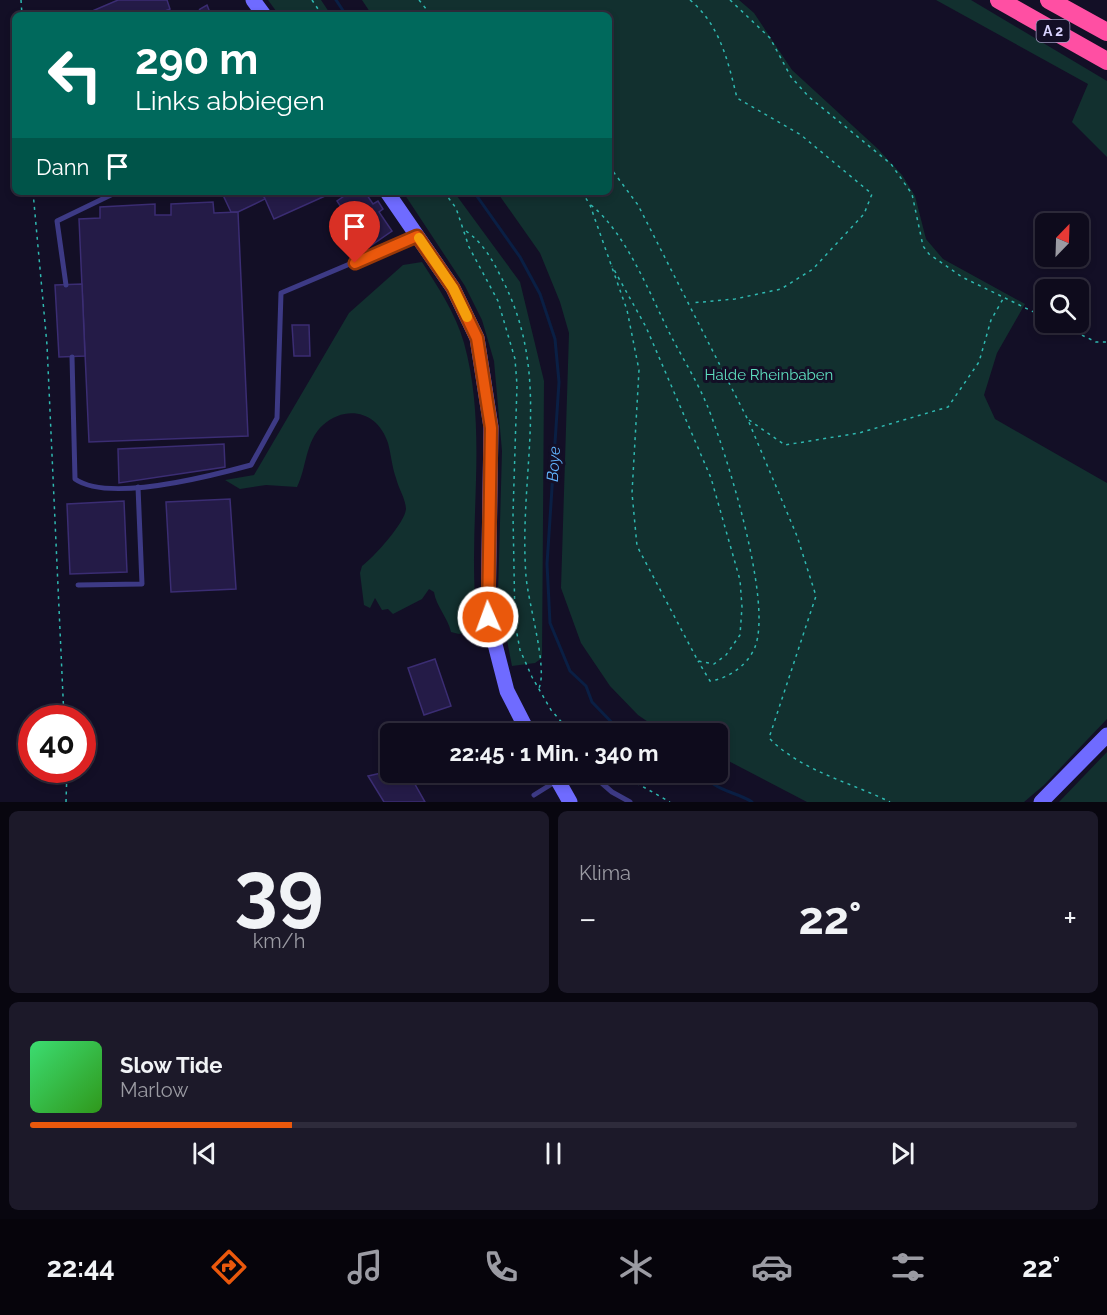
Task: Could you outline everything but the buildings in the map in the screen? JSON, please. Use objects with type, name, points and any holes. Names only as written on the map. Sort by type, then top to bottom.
[{"type":"highway","name":"A 2","points":[[999,0],[1107,61]]},
{"type":"highway","name":"A 2","points":[[1049,0],[1107,32]]},
{"type":"street","points":[[389,195],[453,288],[477,338],[491,428],[488,617],[507,690],[524,723]]},
{"type":"street","points":[[1041,802],[1107,735]]},
{"type":"street","points":[[563,783],[570,802]]},
{"type":"lane","points":[[66,285],[57,221],[111,195]]},
{"type":"lane","points":[[72,357],[75,479],[84,485],[120,490],[138,488],[215,475],[251,465],[277,418],[281,293],[417,236]]},
{"type":"lane","points":[[78,585],[142,584],[138,488]]},
{"type":"lane","points":[[534,795],[550,783]]},
{"type":"lane","points":[[602,783],[630,802]]},
{"type":"path","points":[[419,0],[429,12]]},
{"type":"path","points":[[690,0],[703,11],[726,50],[737,98],[801,135],[872,194],[864,214],[813,269],[781,289],[735,299],[690,303]]},
{"type":"path","points":[[730,0],[770,38],[791,77],[808,97],[891,164],[912,194],[923,246],[929,254],[962,277],[1035,313]]},
{"type":"path","points":[[612,170],[638,205],[748,420],[797,536],[816,596],[769,738],[787,753],[820,772],[890,802]]},
{"type":"path","points":[[33,195],[47,345],[63,705]]},
{"type":"path","points":[[446,195],[456,208],[469,247],[498,301],[515,359],[517,385],[513,523],[514,623],[520,650],[550,710],[562,723]]},
{"type":"path","points":[[584,195],[616,233],[707,404],[743,516],[757,584],[759,612],[755,648],[734,674],[724,680],[710,681],[637,546],[632,493],[639,370],[627,310],[590,205]]},
{"type":"path","points":[[464,229],[489,253],[512,297],[524,331],[529,357],[531,401],[526,560],[531,615],[541,660],[543,680],[539,689]]},
{"type":"path","points":[[612,266],[646,327],[711,478],[740,580],[740,635],[726,655],[714,664],[698,661]]},
{"type":"path","points":[[748,420],[785,445],[859,433],[948,406],[979,362],[991,320],[1004,298]]},
{"type":"path","points":[[1078,333],[1096,342],[1107,342]]},
{"type":"path","points":[[66,802],[67,783]]},
{"type":"path","points":[[636,783],[670,802]]},
{"type":"green space","points":[[268,0],[321,0],[329,12],[277,12]]},
{"type":"green space","name":"Halde Rheinbaben","points":[[362,0],[739,0],[754,13],[792,70],[878,149],[902,175],[915,196],[926,239],[943,259],[1025,304],[997,353],[984,395],[995,419],[1107,483],[1107,719],[1044,785],[1024,802],[807,802],[728,761],[728,723],[650,723],[638,715],[610,686],[581,643],[561,588],[569,333],[560,302],[540,253],[499,195],[612,195],[612,12],[370,12]]},
{"type":"green space","points":[[936,0],[971,0],[1107,81],[1107,157],[1072,122],[1088,84]]},
{"type":"green space","points":[[405,195],[456,195],[520,282],[544,381],[542,658],[535,663],[512,666],[498,594],[502,451],[494,361],[482,320],[465,286]]},
{"type":"green space","points":[[422,262],[446,301],[461,332],[472,378],[476,449],[474,557],[478,629],[459,634],[451,632],[434,592],[429,589],[422,599],[393,614],[388,609],[382,610],[375,598],[370,608],[364,605],[360,573],[362,566],[395,531],[406,509],[388,443],[377,424],[369,418],[351,413],[332,418],[323,425],[317,431],[310,446],[297,487],[266,485],[240,489],[225,480],[254,475],[349,313],[403,265]]},
{"type":"green space","points":[[1107,752],[1107,802],[1059,802]]},
{"type":"waterway","name":"Boye","points":[[336,0],[344,12]]},
{"type":"waterway","name":"Boye","points":[[476,195],[520,257],[540,294],[555,339],[559,382],[547,564],[550,623],[570,671],[586,686],[592,702],[612,723]]},
{"type":"waterway","name":"Boye","points":[[712,783],[752,802]]},
{"type":"slow traffic","points":[[419,238],[453,288],[467,317]]},
{"type":"route","points":[[355,263],[417,236],[453,288],[477,338],[491,428],[488,617]]}]
